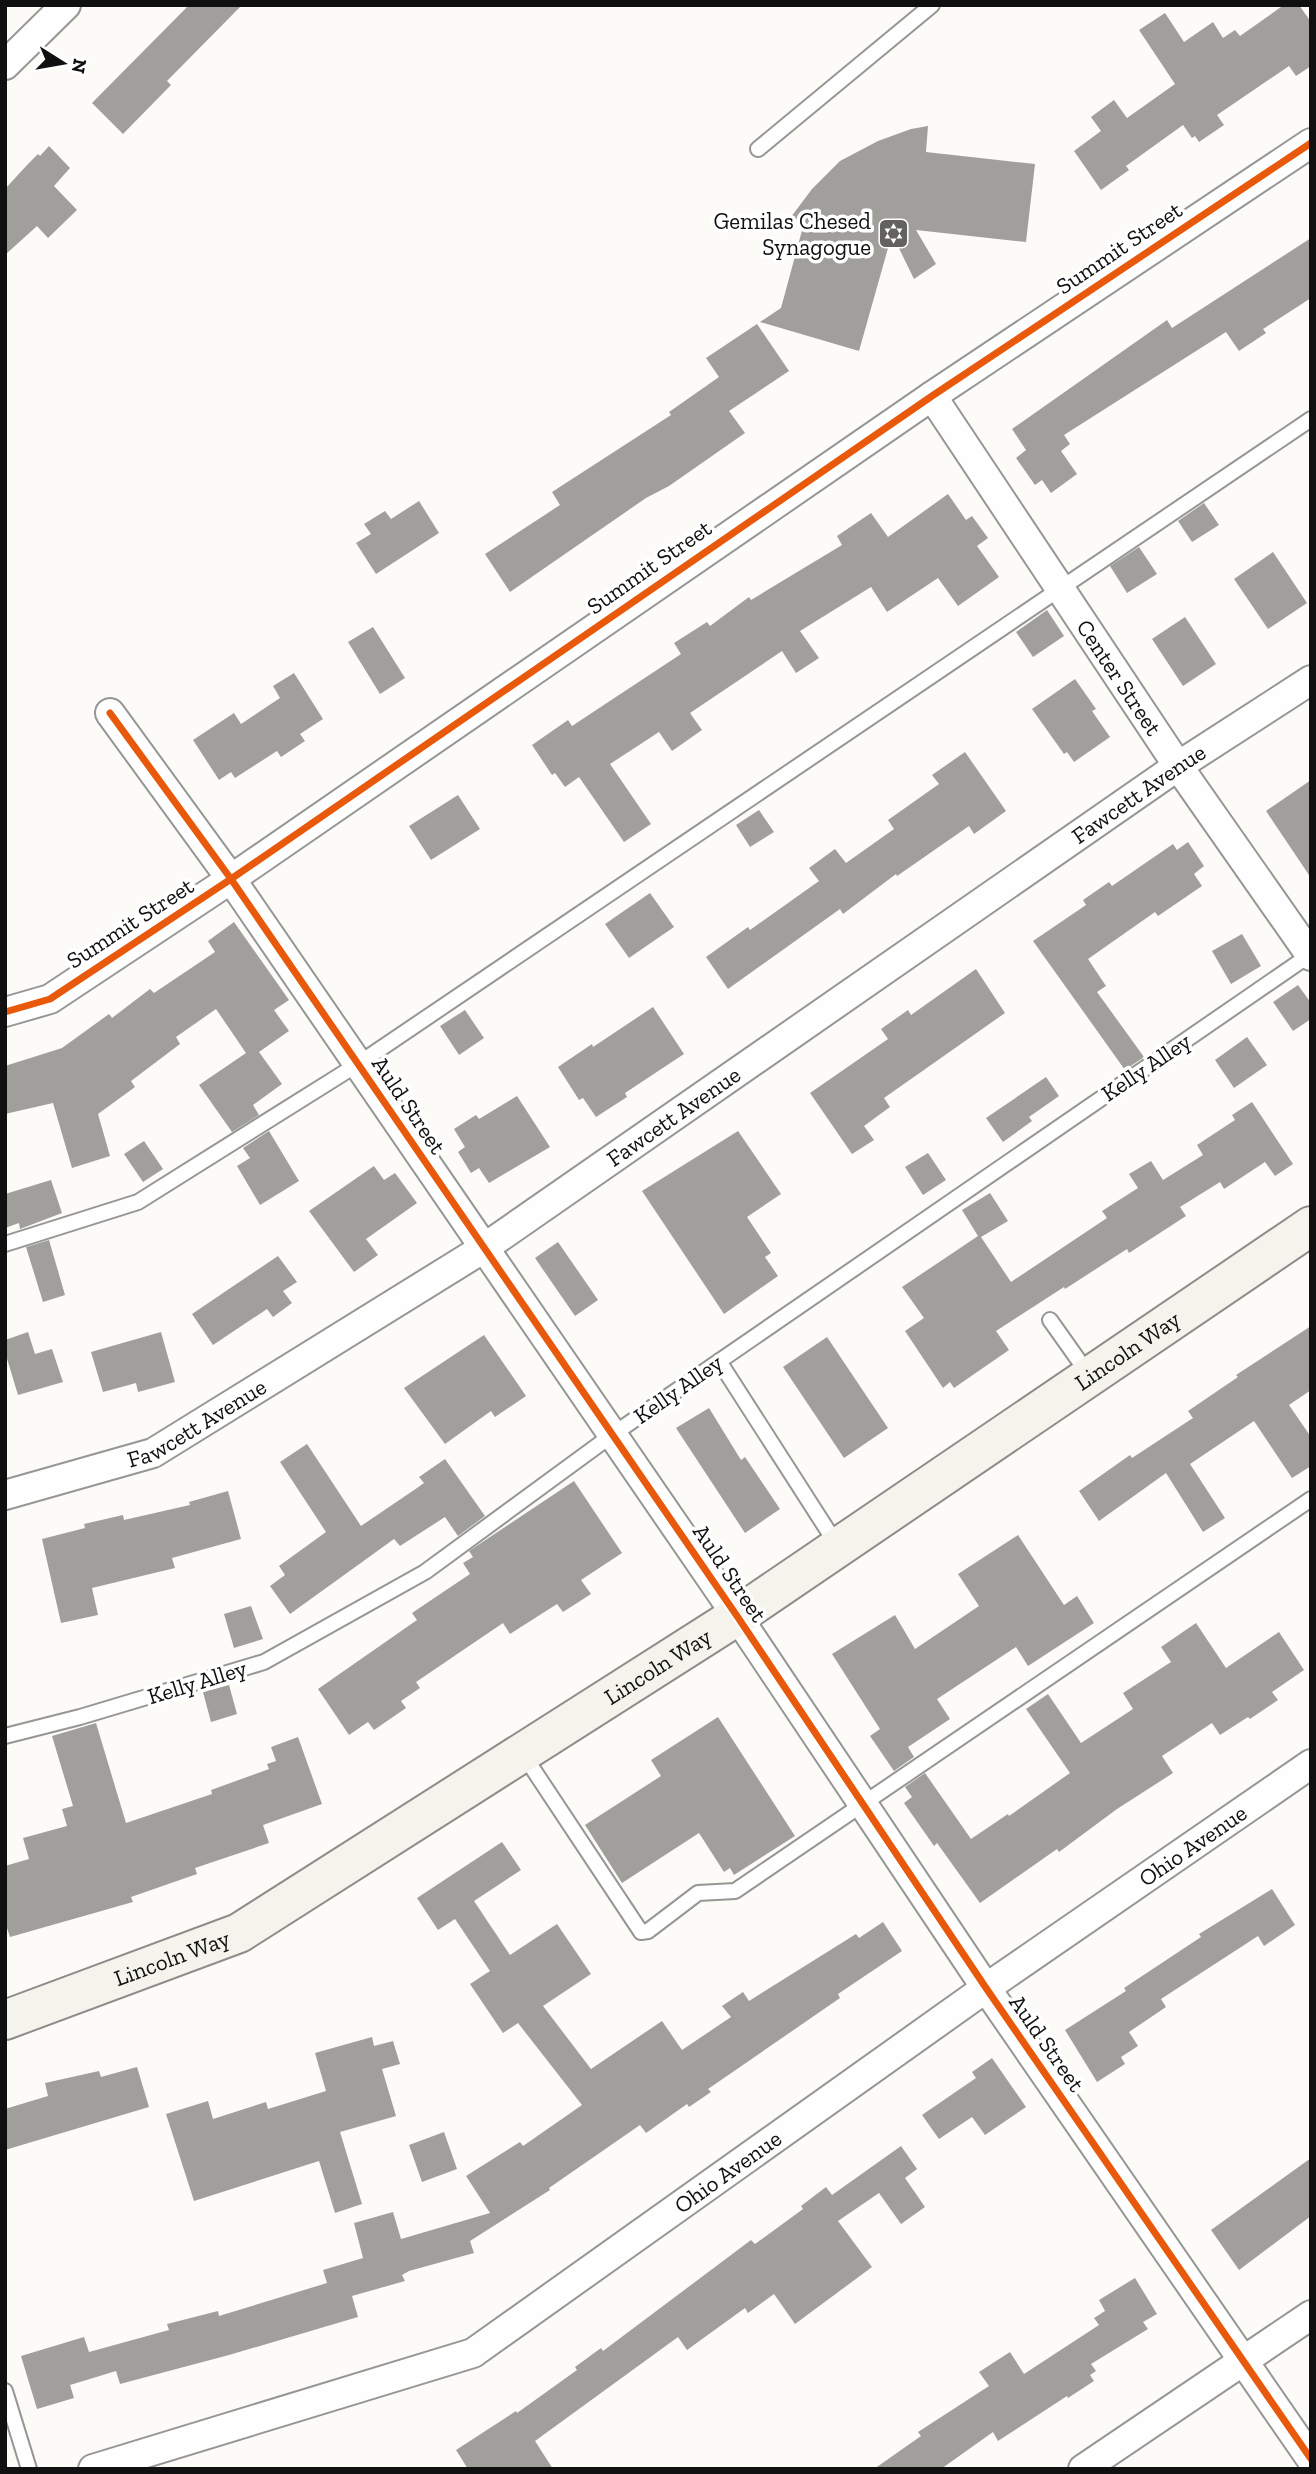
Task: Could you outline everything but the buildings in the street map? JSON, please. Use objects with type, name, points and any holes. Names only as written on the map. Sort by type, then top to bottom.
[{"type":"main road","name":"Lincoln Way","points":[[5,2020],[239,1933],[737,1616],[1311,1226]]},
{"type":"street","points":[[5,65],[66,5]]},
{"type":"street","name":"Summit Street","points":[[5,1012],[50,999],[231,879],[932,396],[1311,143]]},
{"type":"street","name":"Center Street","points":[[932,396],[1178,766],[1311,955]]},
{"type":"street","name":"Fawcett Avenue","points":[[5,1494],[153,1453],[484,1248],[1178,766],[1311,680]]},
{"type":"street","name":"Auld Street","points":[[110,713],[231,879],[737,1616],[986,1988],[1311,2459]]},
{"type":"street","name":"Ohio Avenue","points":[[93,2469],[473,2353],[986,1988],[1311,1764]]},
{"type":"street","points":[[1083,2469],[1311,2315]]},
{"type":"lane","points":[[758,149],[932,5]]},
{"type":"lane","points":[[5,1244],[138,1202],[358,1064],[1311,419]]},
{"type":"lane","name":"Kelly Alley","points":[[5,1735],[80,1717],[264,1661],[425,1572],[612,1434],[1311,955]]},
{"type":"lane","points":[[1050,1321],[1090,1376]]},
{"type":"lane","points":[[719,1361],[838,1547]]},
{"type":"lane","points":[[522,1753],[641,1932],[648,1931],[698,1893],[735,1891],[1311,1499]]},
{"type":"lane","points":[[5,2392],[29,2469]]},
{"type":"cycle path","points":[[5,1012],[50,999],[231,879],[932,396],[1311,143]]},
{"type":"cycle path","points":[[110,713],[231,879],[737,1616],[986,1988],[1311,2459]]},
{"type":"place","name":"Gemilas Chesed Synagogue","points":[[894,234]]}]
